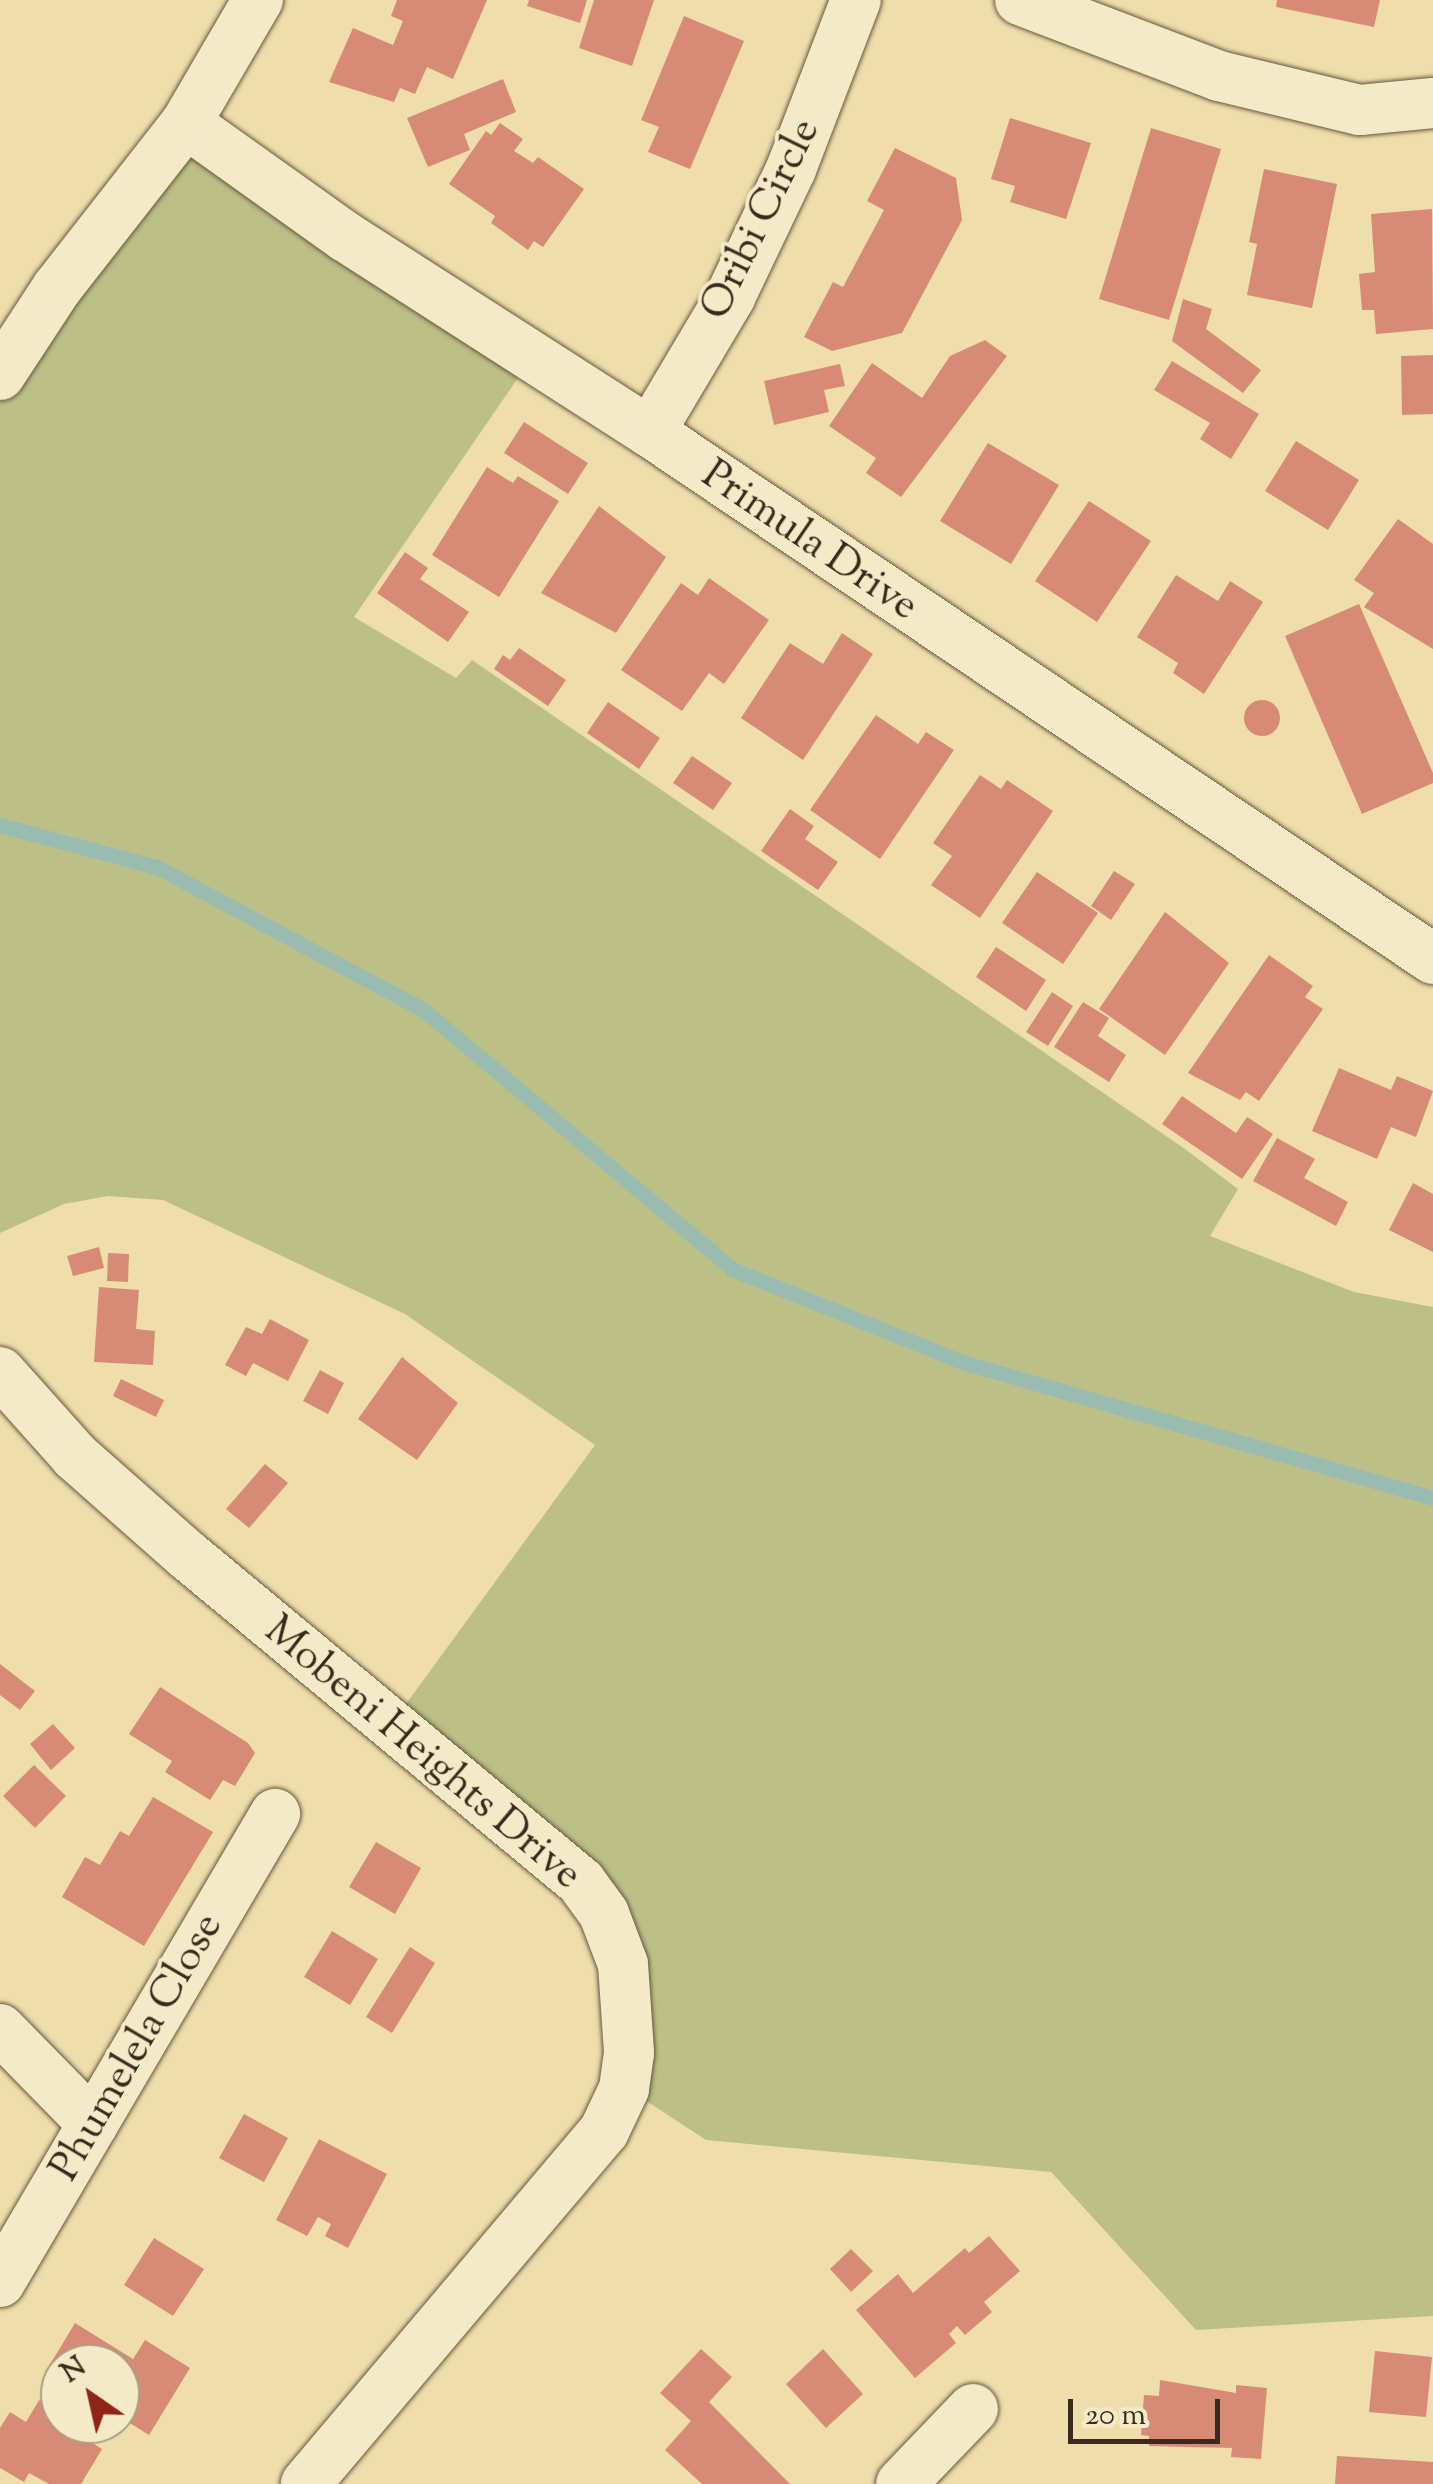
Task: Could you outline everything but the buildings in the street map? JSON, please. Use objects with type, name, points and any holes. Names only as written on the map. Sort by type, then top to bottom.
[{"type":"street","points":[[0,374],[57,288],[186,123],[257,0]]},
{"type":"street","name":"Oribi Circle","points":[[650,432],[730,297],[791,170],[856,0]]},
{"type":"street","points":[[1020,0],[1219,76],[1360,110],[1433,103]]},
{"type":"street","name":"Primula Drive","points":[[186,123],[346,236],[650,432],[1433,959]]},
{"type":"street","points":[[0,332],[57,288]]},
{"type":"street","name":"Mobeni Heights Drive","points":[[0,1372],[75,1456],[159,1530],[581,1882],[604,1914],[623,1964],[629,2053],[624,2089],[604,2130],[306,2484]]},
{"type":"street","name":"Phumelela Close","points":[[0,2282],[275,1814]]},
{"type":"street","points":[[0,2029],[94,2124]]},
{"type":"street","points":[[901,2484],[974,2409]]},
{"type":"green space","points":[[186,123],[533,356],[354,617],[456,678],[472,660],[1185,1149],[1238,1189],[1210,1236],[1354,1292],[1433,1307],[1433,2316],[1196,2330],[1051,2172],[706,2140],[625,2087],[626,1964],[392,1723],[595,1445],[405,1314],[163,1200],[108,1196],[64,1204],[0,1233],[0,330]]},
{"type":"waterway","points":[[0,825],[157,867],[425,1011],[732,1269],[962,1362],[1433,1498]]}]
